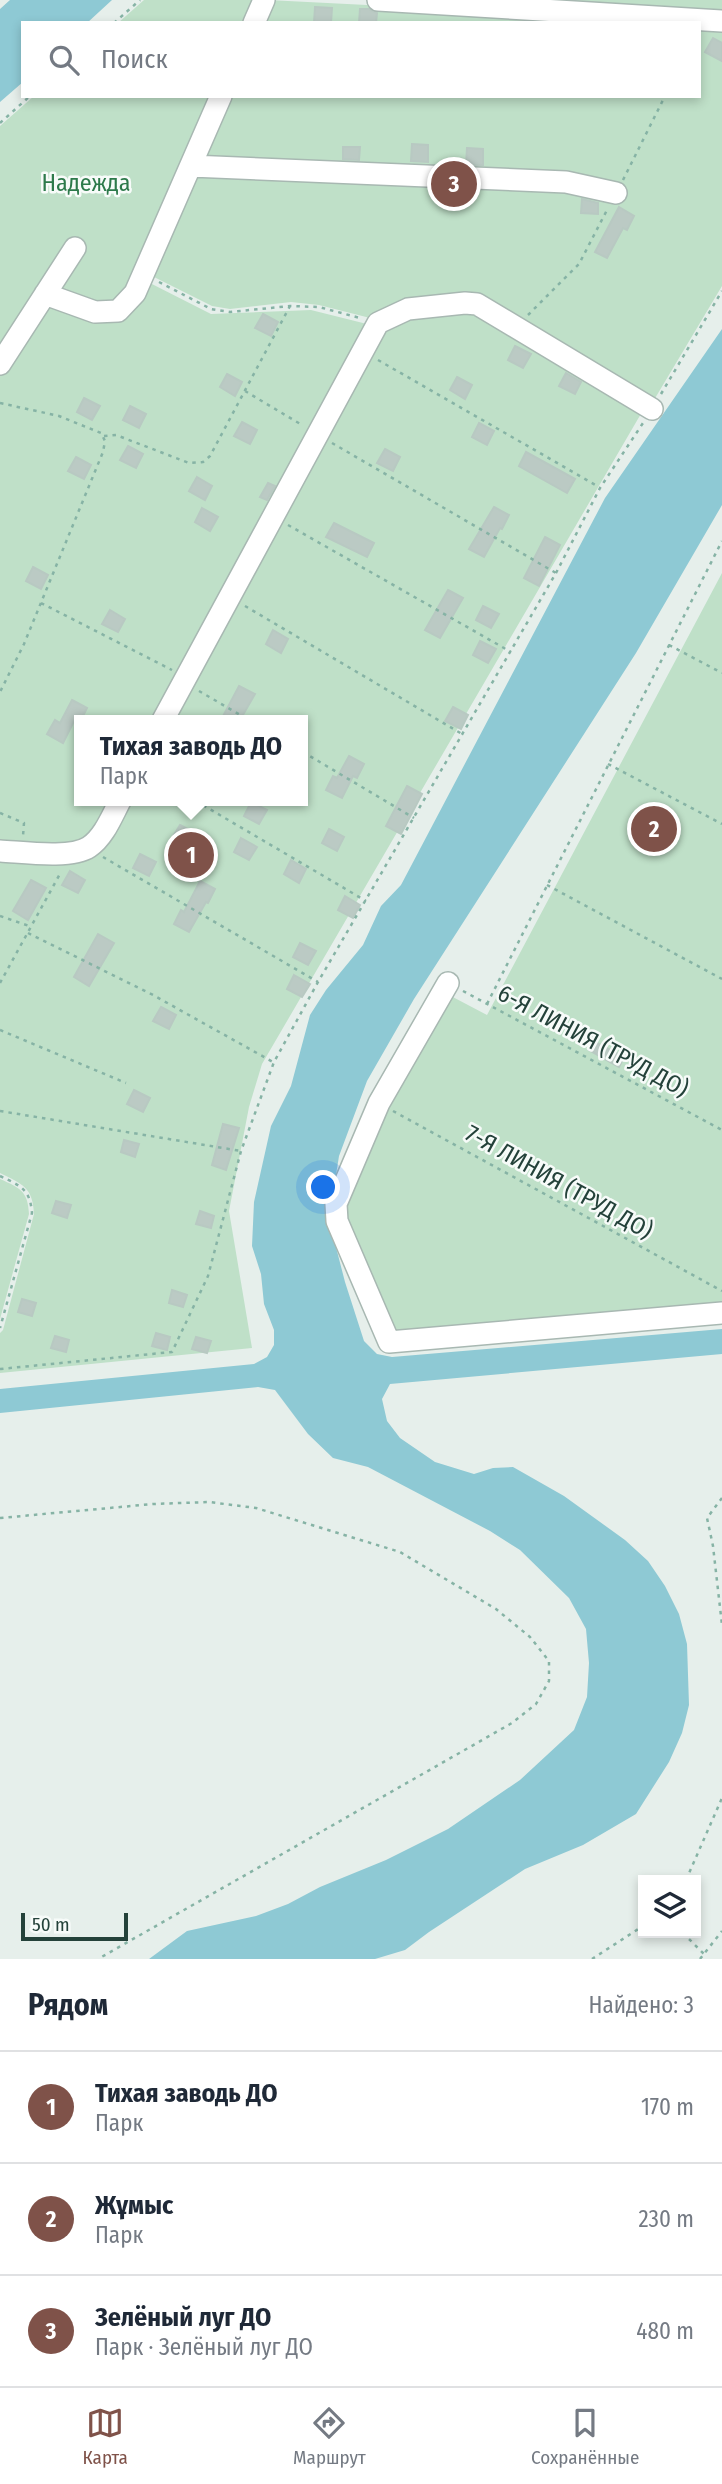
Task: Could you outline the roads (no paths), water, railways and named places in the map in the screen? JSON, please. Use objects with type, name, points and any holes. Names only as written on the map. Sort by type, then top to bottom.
[{"type":"street","points":[[255,21],[264,0]]},
{"type":"street","points":[[378,0],[722,21]]},
{"type":"street","points":[[45,295],[95,312],[118,310],[135,293],[220,98]]},
{"type":"street","points":[[191,166],[566,182],[616,193]]},
{"type":"street","points":[[0,363],[75,248]]},
{"type":"street","points":[[166,715],[378,323],[408,309],[477,304],[652,409]]},
{"type":"street","points":[[10,852],[79,851],[103,832],[117,806]]},
{"type":"street","points":[[448,983],[379,1103],[336,1204],[337,1221],[389,1342],[722,1313]]},
{"type":"water","points":[[10,0],[112,0],[89,21],[21,21],[21,84],[0,102],[0,9]]},
{"type":"water","points":[[722,329],[722,505],[636,653],[414,999],[367,1081],[339,1156],[329,1220],[364,1341],[377,1354],[392,1357],[722,1329],[722,1354],[390,1384],[382,1399],[387,1421],[400,1438],[435,1462],[474,1474],[493,1468],[513,1467],[564,1496],[625,1540],[648,1561],[679,1614],[687,1644],[689,1705],[682,1733],[669,1762],[636,1814],[583,1845],[525,1869],[405,1950],[375,1959],[149,1959],[187,1931],[256,1916],[386,1860],[448,1829],[520,1780],[574,1730],[587,1697],[589,1663],[586,1629],[569,1598],[520,1550],[490,1531],[368,1467],[333,1458],[308,1434],[275,1390],[258,1387],[0,1413],[0,1389],[254,1364],[267,1357],[274,1345],[274,1330],[264,1304],[261,1274],[252,1246],[254,1202],[271,1126],[291,1086],[310,1015],[326,990],[363,945],[381,906],[401,885],[605,498]]},
{"type":"place","name":"Зелёный луг ДО","points":[[454,184]]},
{"type":"place","name":"Жұмыс","points":[[654,829]]},
{"type":"place","name":"Тихая заводь ДО","points":[[191,855]]},
{"type":"park label","name":"Надежда","points":[[86,183]]}]
